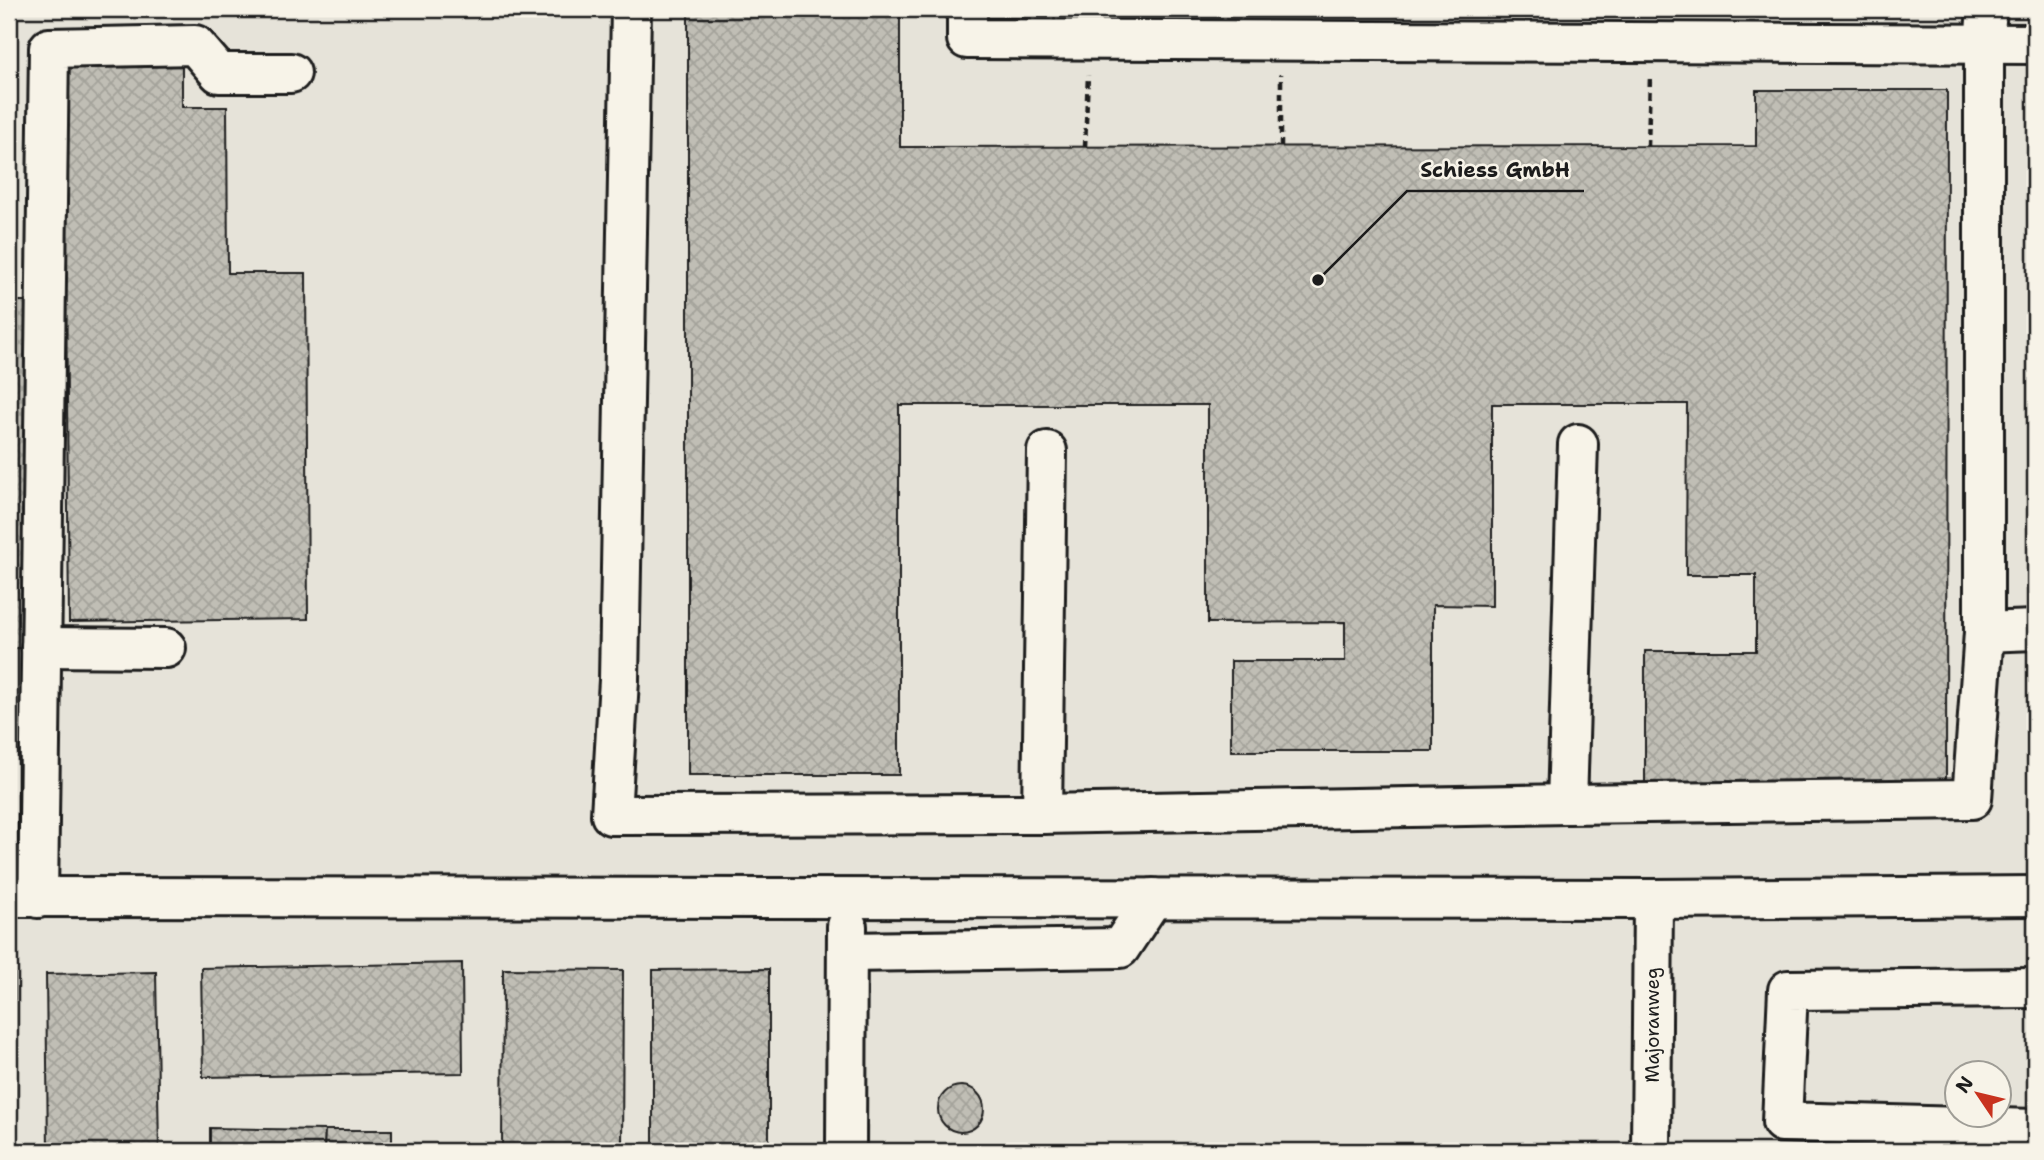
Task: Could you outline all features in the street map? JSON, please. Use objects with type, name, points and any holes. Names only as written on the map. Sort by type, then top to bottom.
[{"type":"street","points":[[631,9],[619,668],[611,815],[1042,814],[1972,799],[1984,632],[1986,26]]},
{"type":"street","points":[[967,9],[967,39],[1650,42],[1986,26],[2035,44]]},
{"type":"street","points":[[291,73],[219,73],[195,45],[49,48],[41,647],[23,897],[1653,899],[2035,896]]},
{"type":"street","points":[[1567,804],[1578,444]]},
{"type":"street","points":[[1042,814],[1047,451]]},
{"type":"street","points":[[1984,632],[2035,630]]},
{"type":"street","points":[[41,647],[166,648]]},
{"type":"street","points":[[847,952],[1120,948],[1153,898]]},
{"type":"street","points":[[846,1151],[848,899]]},
{"type":"street","name":"Majoranweg","points":[[1651,1151],[1653,899]]},
{"type":"street","points":[[2035,988],[1788,990],[1782,1122],[2035,1129]]},
{"type":"path","points":[[1085,147],[1089,40]]},
{"type":"path","points":[[1281,147],[1282,41]]},
{"type":"path","points":[[1648,146],[1650,42]]},
{"type":"shaded area","points":[[9,9],[2035,9],[2035,1151],[9,1151]]},
{"type":"building","points":[[688,9],[900,9],[900,147],[1756,146],[1756,90],[1947,90],[1946,783],[1645,784],[1645,651],[1756,651],[1756,575],[1686,575],[1687,404],[1492,404],[1492,606],[1433,605],[1433,751],[1231,751],[1231,661],[1345,661],[1345,622],[1208,623],[1208,405],[899,405],[899,775],[688,775]]},
{"type":"building","points":[[182,65],[182,107],[227,107],[228,273],[306,273],[308,619],[69,622],[64,66]]},
{"type":"building","points":[[9,301],[30,301],[29,648],[9,648]]},
{"type":"building","points":[[462,963],[463,1073],[203,1077],[201,968]]},
{"type":"building","points":[[503,969],[623,970],[622,1151],[502,1151]]},
{"type":"building","points":[[769,969],[769,1151],[653,1151],[653,970]]},
{"type":"building","points":[[156,972],[159,1151],[48,1151],[46,974]]},
{"type":"building","points":[[9,974],[15,974],[16,1151],[9,1151]]},
{"type":"building","points":[[961,1086],[977,1093],[984,1109],[977,1125],[961,1132],[945,1125],[938,1109],[945,1093]]},
{"type":"building","points":[[210,1128],[325,1130],[324,1151],[210,1151]]},
{"type":"building","points":[[325,1130],[392,1130],[392,1151],[324,1151]]},
{"type":"place","name":"Schiess GmbH","points":[[1318,280]]}]
